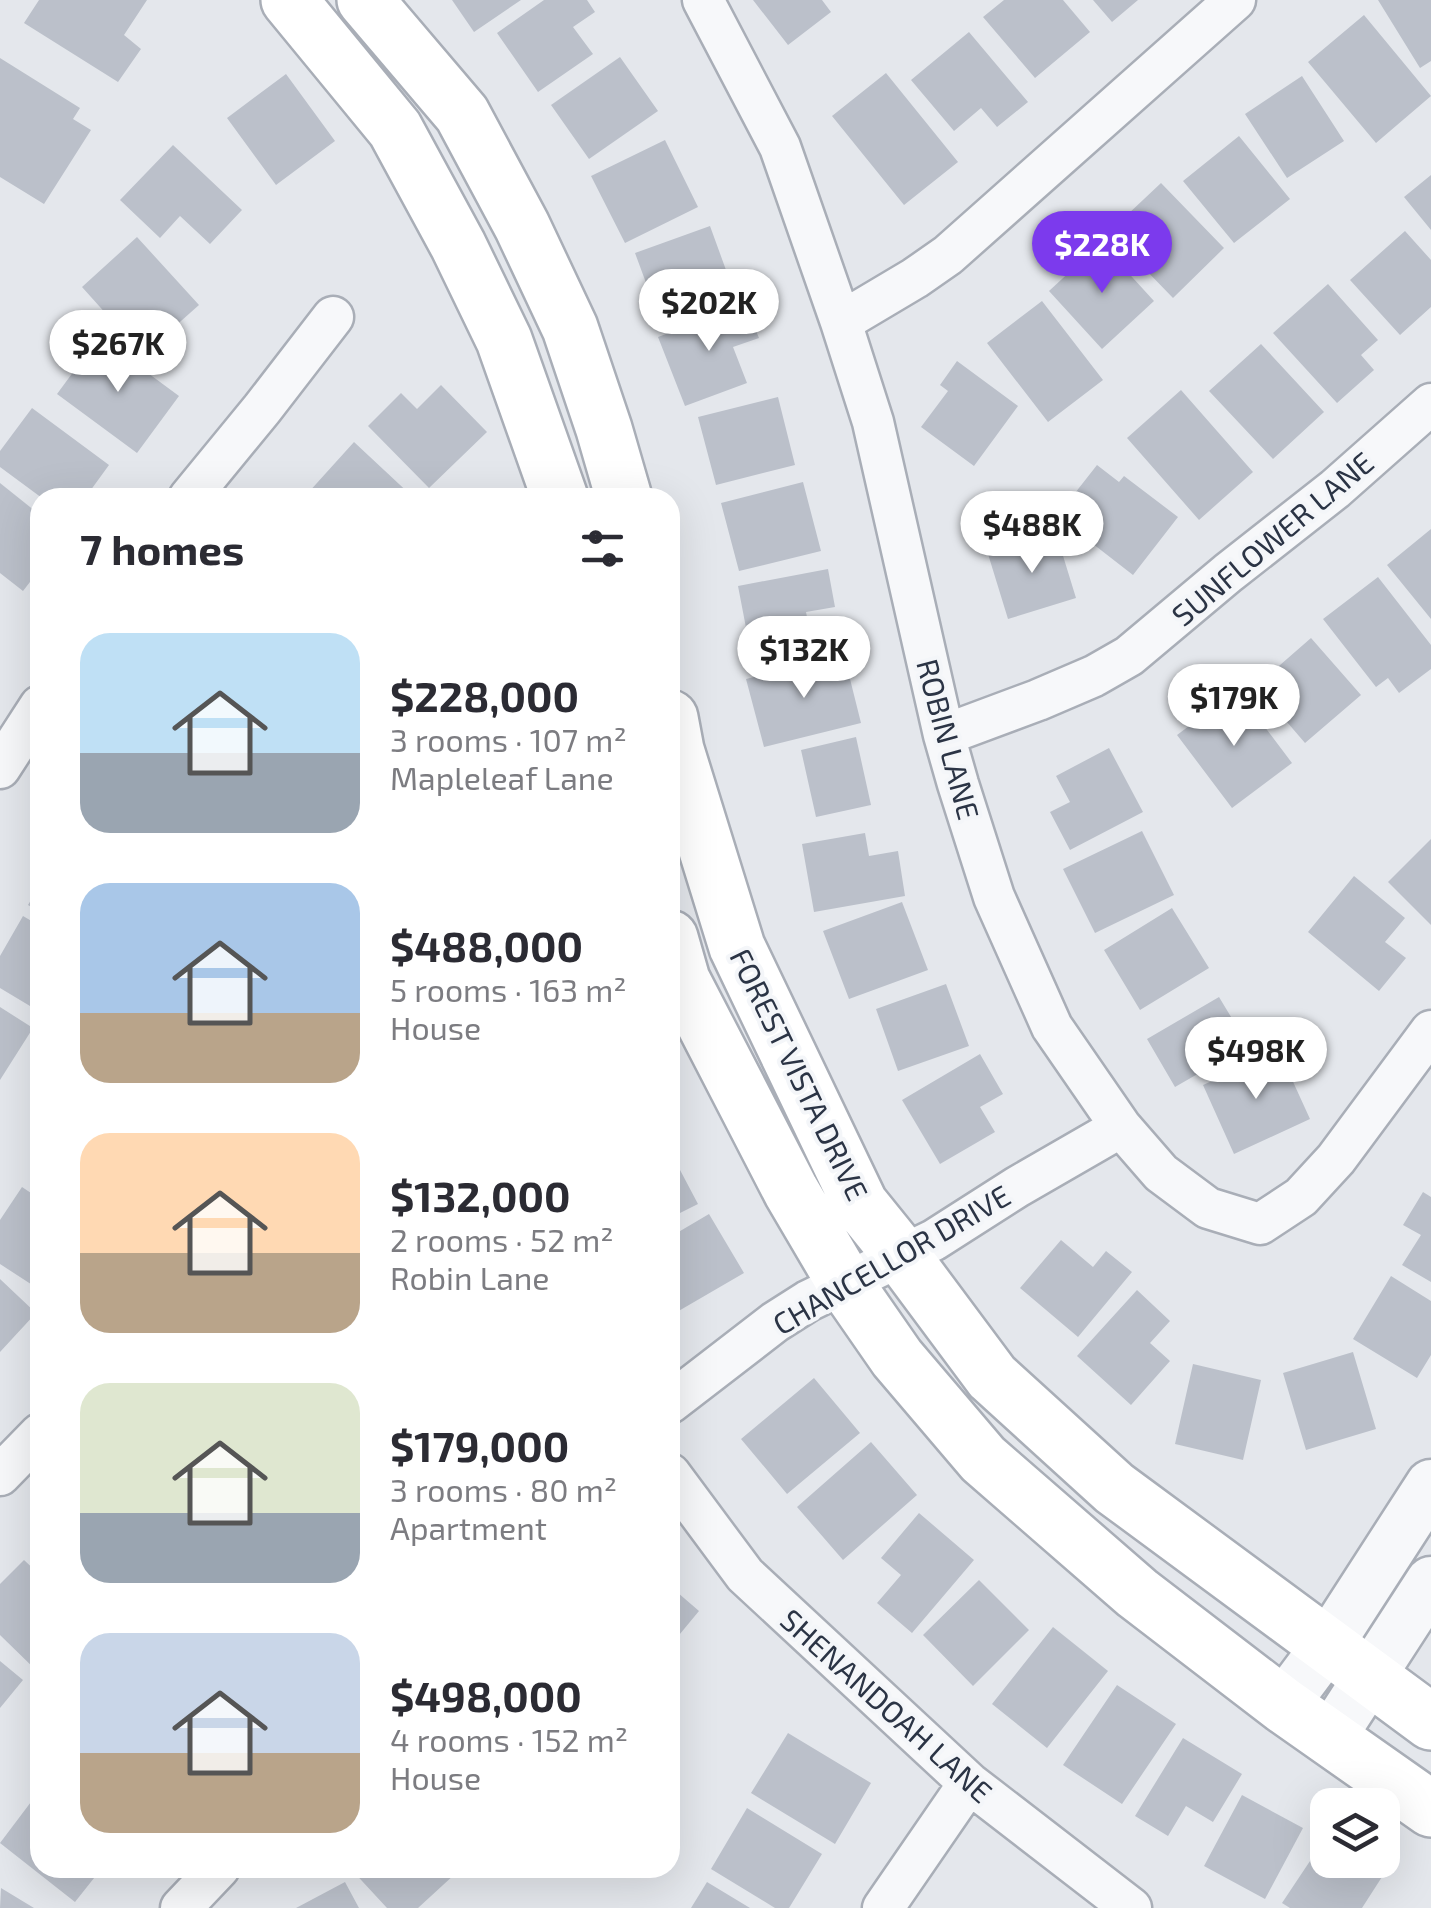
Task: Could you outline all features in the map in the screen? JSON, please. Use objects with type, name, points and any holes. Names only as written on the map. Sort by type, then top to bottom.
[{"type":"main road","points":[[289,0],[395,129],[422,178],[504,340],[556,488]]},
{"type":"main road","points":[[365,0],[462,114],[522,226],[570,328],[621,488]]},
{"type":"main road","name":"FOREST VISTA DRIVE","points":[[680,763],[736,947],[860,1204],[992,1377],[1114,1488],[1431,1722]]},
{"type":"main road","name":"FOREST VISTA DRIVE","points":[[680,973],[791,1191],[845,1283],[897,1358],[983,1459],[1137,1593],[1283,1705],[1431,1810]]},
{"type":"street","name":"ROBIN LANE","points":[[703,0],[780,146],[841,322],[873,422],[944,735],[994,897],[1052,1027],[1121,1127],[1162,1173],[1208,1208],[1260,1224],[1301,1197],[1336,1159],[1431,1031]]},
{"type":"street","points":[[841,322],[948,255],[1235,0]]},
{"type":"street","points":[[197,488],[333,317]]},
{"type":"street","name":"SUNFLOWER LANE","points":[[944,735],[1080,682],[1129,656],[1335,489],[1431,404]]},
{"type":"street","points":[[0,768],[30,722]]},
{"type":"street","name":"CHANCELLOR DRIVE","points":[[680,1396],[808,1301],[934,1240],[1121,1127]]},
{"type":"street","points":[[0,1474],[30,1444]]},
{"type":"street","points":[[1330,1738],[1348,1662],[1431,1485]]},
{"type":"street","name":"SHENANDOAH LANE","points":[[680,1487],[745,1575],[969,1783],[1132,1908]]},
{"type":"street","points":[[1283,1705],[1348,1662],[1431,1582]]},
{"type":"street","points":[[883,1908],[969,1783]]},
{"type":"street","points":[[181,1908],[210,1878]]},
{"type":"building","points":[[39,0],[147,0],[124,35],[141,49],[118,82],[24,23]]},
{"type":"building","points":[[452,0],[521,0],[474,32]]},
{"type":"building","points":[[544,0],[587,0],[595,12],[573,27],[593,54],[538,92],[497,33]]},
{"type":"building","points":[[753,0],[822,0],[831,12],[788,45]]},
{"type":"building","points":[[1004,0],[1063,0],[1090,32],[1035,78],[983,17]]},
{"type":"building","points":[[1093,0],[1138,0],[1112,22]]},
{"type":"building","points":[[1378,0],[1431,0],[1431,61],[1420,68]]},
{"type":"building","points":[[1364,15],[1431,96],[1376,143],[1308,62]]},
{"type":"building","points":[[969,32],[1028,102],[997,127],[981,108],[954,131],[911,80]]},
{"type":"building","points":[[620,57],[658,111],[589,159],[551,105]]},
{"type":"building","points":[[0,58],[80,108],[73,119],[91,130],[44,204],[0,177]]},
{"type":"building","points":[[886,73],[958,162],[904,205],[832,116]]},
{"type":"building","points":[[286,74],[335,141],[276,185],[227,118]]},
{"type":"building","points":[[1302,76],[1344,141],[1287,178],[1245,114]]},
{"type":"building","points":[[1239,136],[1290,199],[1234,243],[1183,181]]},
{"type":"building","points":[[665,140],[698,207],[625,243],[591,176]]},
{"type":"building","points":[[173,145],[242,210],[210,244],[180,216],[160,238],[120,200]]},
{"type":"building","points":[[1431,175],[1431,230],[1404,197]]},
{"type":"building","points":[[1161,183],[1224,248],[1173,298],[1109,232]]},
{"type":"building","points":[[710,226],[734,292],[659,318],[635,253]]},
{"type":"building","points":[[1405,231],[1431,260],[1431,307],[1400,335],[1350,280]]},
{"type":"building","points":[[137,237],[199,305],[172,329],[155,310],[126,336],[82,287]]},
{"type":"building","points":[[1101,243],[1154,301],[1102,349],[1049,291]]},
{"type":"building","points":[[1328,284],[1378,340],[1361,355],[1374,370],[1337,403],[1273,333]]},
{"type":"building","points":[[1042,301],[1103,380],[1048,422],[987,343]]},
{"type":"building","points":[[745,304],[759,338],[733,347],[747,383],[685,406],[658,337]]},
{"type":"building","points":[[99,337],[179,396],[137,453],[57,394]]},
{"type":"building","points":[[1261,344],[1324,412],[1273,459],[1209,391]]},
{"type":"building","points":[[957,361],[1018,406],[974,466],[921,427],[948,391],[940,385]]},
{"type":"building","points":[[441,385],[487,432],[429,488],[368,426],[401,393],[417,409]]},
{"type":"building","points":[[1181,390],[1253,472],[1199,520],[1127,438]]},
{"type":"building","points":[[778,397],[795,465],[716,485],[698,417]]},
{"type":"building","points":[[32,408],[109,465],[92,488],[30,489],[0,467],[0,451]]},
{"type":"building","points":[[354,442],[403,488],[312,488]]},
{"type":"building","points":[[1097,465],[1119,482],[1124,476],[1178,517],[1133,575],[1057,516]]},
{"type":"building","points":[[803,482],[821,551],[739,571],[721,503]]},
{"type":"building","points":[[0,483],[30,507],[30,582],[23,591],[0,573]]},
{"type":"building","points":[[1431,529],[1431,619],[1387,565]]},
{"type":"building","points":[[1056,533],[1076,598],[1008,619],[988,554]]},
{"type":"building","points":[[828,569],[835,607],[806,612],[813,647],[752,659],[738,586]]},
{"type":"building","points":[[1378,577],[1431,645],[1431,669],[1399,693],[1388,678],[1376,687],[1323,619]]},
{"type":"building","points":[[1311,638],[1361,695],[1305,743],[1256,686]]},
{"type":"building","points":[[844,655],[861,723],[764,747],[746,679]]},
{"type":"building","points":[[1237,690],[1292,763],[1232,808],[1177,735]]},
{"type":"building","points":[[856,737],[871,805],[816,817],[801,750]]},
{"type":"building","points":[[1109,748],[1143,812],[1070,850],[1050,812],[1070,802],[1056,776]]},
{"type":"building","points":[[1142,831],[1174,895],[1095,933],[1063,869]]},
{"type":"building","points":[[865,833],[869,856],[898,851],[905,896],[814,912],[802,844]]},
{"type":"building","points":[[1431,839],[1431,925],[1388,882]]},
{"type":"building","points":[[1354,876],[1405,918],[1385,942],[1406,958],[1379,991],[1308,932]]},
{"type":"building","points":[[902,902],[928,970],[849,999],[823,931]]},
{"type":"building","points":[[1172,908],[1209,968],[1140,1010],[1104,950]]},
{"type":"building","points":[[23,916],[30,920],[30,1006],[0,988],[0,956]]},
{"type":"building","points":[[946,984],[969,1046],[898,1071],[876,1009]]},
{"type":"building","points":[[1219,997],[1248,1045],[1175,1087],[1147,1039]]},
{"type":"building","points":[[0,1007],[30,1026],[30,1033],[0,1080]]},
{"type":"building","points":[[1279,1051],[1310,1119],[1234,1154],[1203,1085]]},
{"type":"building","points":[[980,1054],[1003,1094],[980,1107],[995,1132],[940,1164],[902,1100]]},
{"type":"building","points":[[680,1170],[698,1204],[680,1213]]},
{"type":"building","points":[[22,1187],[30,1192],[30,1284],[0,1264],[0,1220]]},
{"type":"building","points":[[1423,1192],[1431,1197],[1431,1282],[1402,1265],[1421,1235],[1403,1225]]},
{"type":"building","points":[[709,1214],[744,1273],[680,1310],[680,1231]]},
{"type":"building","points":[[1061,1240],[1093,1267],[1106,1251],[1132,1272],[1078,1337],[1020,1288]]},
{"type":"building","points":[[1391,1276],[1431,1301],[1431,1355],[1417,1378],[1353,1339]]},
{"type":"building","points":[[0,1279],[30,1307],[30,1320],[0,1352]]},
{"type":"building","points":[[1137,1290],[1170,1321],[1150,1343],[1170,1361],[1131,1405],[1077,1356]]},
{"type":"building","points":[[1353,1352],[1376,1429],[1306,1450],[1283,1373]]},
{"type":"building","points":[[1193,1364],[1261,1380],[1243,1460],[1175,1444]]},
{"type":"building","points":[[814,1378],[860,1433],[787,1494],[741,1439]]},
{"type":"building","points":[[871,1442],[917,1495],[843,1560],[797,1507]]},
{"type":"building","points":[[919,1513],[974,1560],[912,1633],[877,1603],[901,1575],[881,1558]]},
{"type":"building","points":[[24,1560],[30,1566],[30,1664],[0,1635],[0,1584]]},
{"type":"building","points":[[979,1580],[1029,1630],[973,1686],[923,1635]]},
{"type":"building","points":[[680,1595],[699,1611],[680,1634]]},
{"type":"building","points":[[1053,1627],[1108,1671],[1047,1748],[992,1704]]},
{"type":"building","points":[[0,1661],[23,1680],[0,1708]]},
{"type":"building","points":[[1117,1685],[1176,1724],[1122,1804],[1063,1765]]},
{"type":"building","points":[[788,1733],[871,1783],[835,1844],[751,1793]]},
{"type":"building","points":[[1183,1738],[1242,1774],[1213,1822],[1186,1806],[1168,1836],[1135,1816]]},
{"type":"building","points":[[1242,1795],[1303,1828],[1265,1899],[1204,1866]]},
{"type":"building","points":[[30,1803],[30,1867],[0,1843]]},
{"type":"building","points":[[747,1808],[822,1854],[789,1908],[775,1908],[711,1869]]},
{"type":"building","points":[[1310,1861],[1310,1878],[1381,1878],[1362,1908],[1290,1908],[1282,1903]]},
{"type":"building","points":[[44,1878],[94,1878],[75,1902]]},
{"type":"building","points":[[359,1878],[451,1878],[418,1908],[387,1908]]},
{"type":"building","points":[[345,1882],[359,1908],[296,1908]]},
{"type":"building","points":[[707,1882],[750,1908],[691,1908]]},
{"type":"building","points":[[1,1888],[34,1908],[0,1908]]}]
